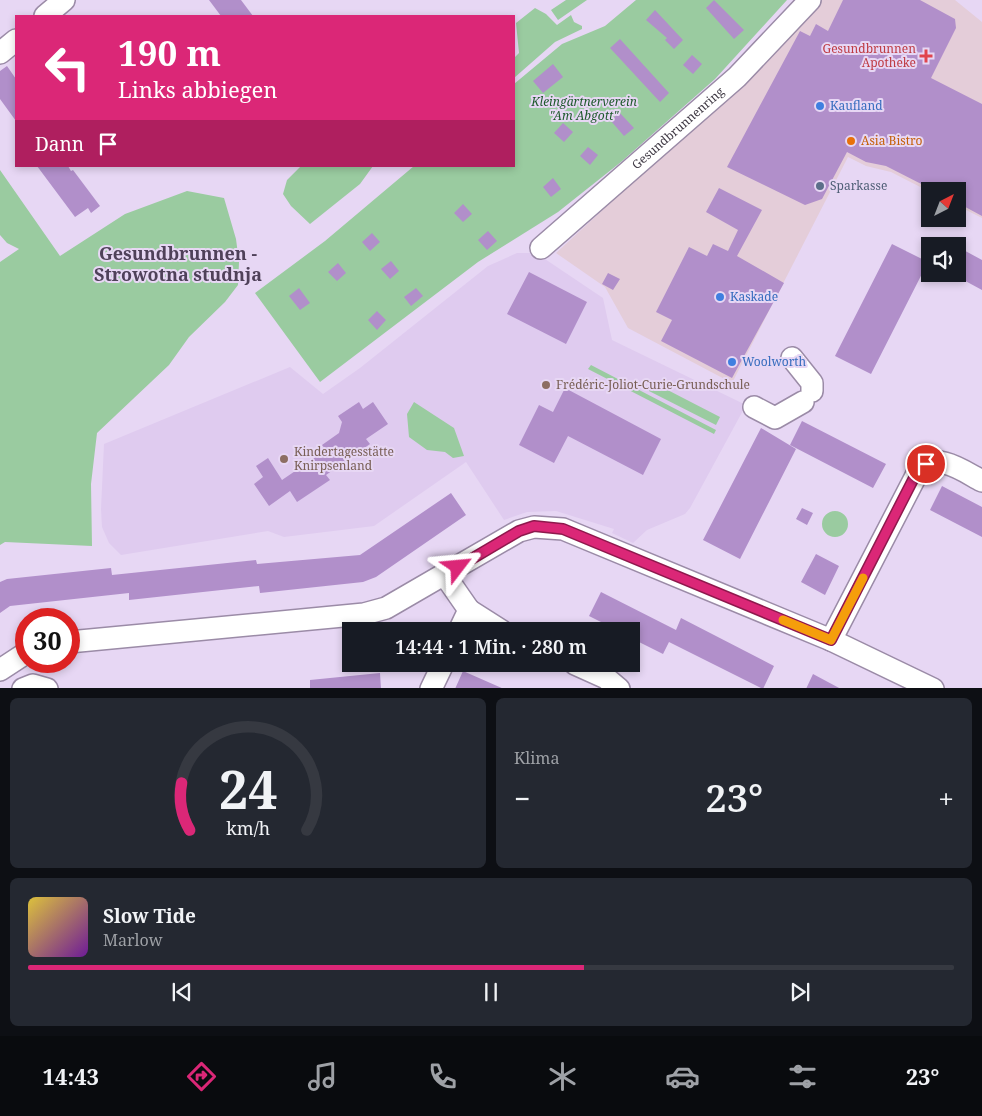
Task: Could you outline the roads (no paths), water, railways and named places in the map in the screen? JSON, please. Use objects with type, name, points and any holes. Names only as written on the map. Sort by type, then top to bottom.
[{"type":"street","points":[[46,15],[64,0]]},
{"type":"street","name":"Gesundbrunnenring","points":[[541,248],[730,83],[810,0]]},
{"type":"street","points":[[0,53],[15,41]]},
{"type":"street","points":[[754,407],[775,418],[808,396],[812,383],[792,358]]},
{"type":"street","points":[[831,640],[918,470],[926,464],[942,462],[982,481]]},
{"type":"street","points":[[80,641],[364,614],[386,608],[519,531],[534,526],[563,529],[831,640],[932,688]]},
{"type":"street","points":[[444,574],[469,610],[488,622]]},
{"type":"street","points":[[463,622],[469,610]]},
{"type":"street","points":[[0,670],[15,660]]},
{"type":"street","points":[[431,688],[439,672]]},
{"type":"street","points":[[593,672],[606,678],[619,688]]},
{"type":"street","points":[[24,688],[33,685],[47,688]]},
{"type":"place","name":"Gesundbrunnen Apotheke","points":[[926,56]]},
{"type":"place","name":"Kaufland","points":[[820,106]]},
{"type":"place","name":"Asia Bistro","points":[[851,141]]},
{"type":"place","name":"Sparkasse","points":[[820,186]]},
{"type":"place","name":"Kaskade","points":[[720,297]]},
{"type":"place","name":"Woolworth","points":[[732,362]]},
{"type":"place","name":"Frédéric-Joliot-Curie-Grundschule","points":[[546,385]]},
{"type":"place","name":"Kindertagesstätte Knirpsenland","points":[[284,459]]},
{"type":"district","name":"Gesundbrunnen - Strowotna studnja","points":[[178,264]]},
{"type":"park label","name":"Kleingärtnerverein \"Am Abgott\"","points":[[584,109]]}]
